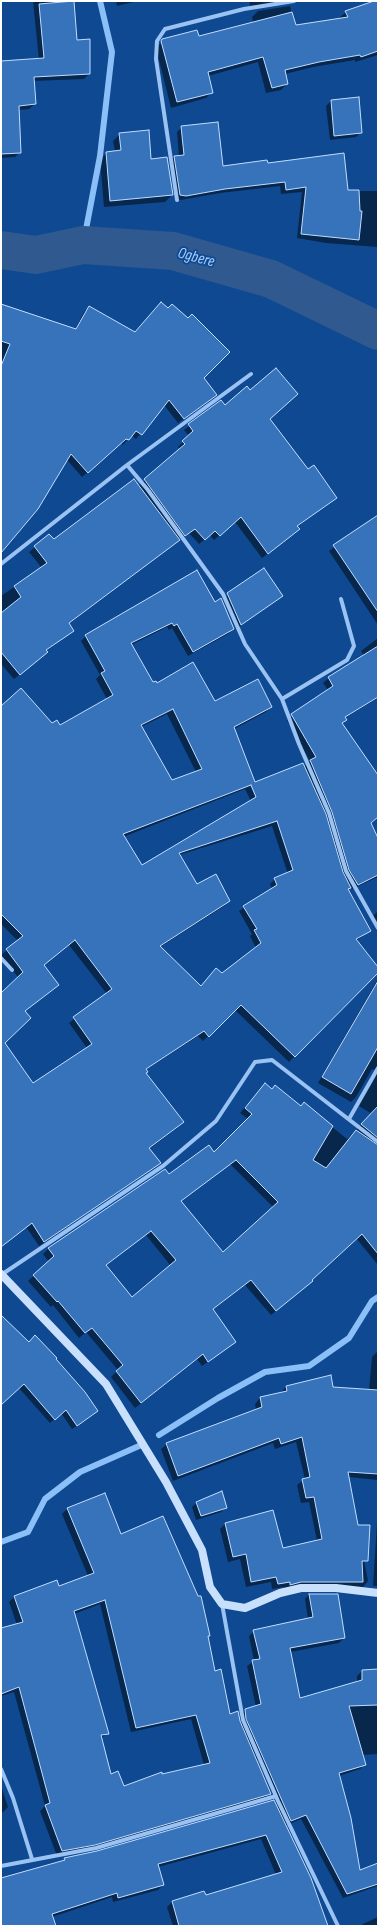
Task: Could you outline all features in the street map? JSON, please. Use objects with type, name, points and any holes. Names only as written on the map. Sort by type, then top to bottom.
[{"type":"street","points":[[177,200],[156,59],[157,41],[165,29],[244,9],[294,1]]},
{"type":"street","points":[[1,564],[127,465],[251,374]]},
{"type":"street","points":[[127,465],[148,490],[223,594],[245,644],[282,699],[299,744],[329,813],[346,870],[378,928]]},
{"type":"street","points":[[282,699],[347,660],[354,646],[342,599]]},
{"type":"street","points":[[1,958],[12,970]]},
{"type":"street","points":[[338,1926],[276,1796],[243,1720],[222,1604],[210,1587],[202,1550],[166,1482],[106,1384],[1,1275],[163,1166],[216,1121],[255,1062],[272,1060],[378,1142]]},
{"type":"street","points":[[349,1119],[378,1068]]},
{"type":"street","points":[[222,1604],[245,1608],[280,1593],[301,1588],[336,1588],[378,1593]]},
{"type":"street","points":[[1,1769],[13,1798],[32,1859]]},
{"type":"street","points":[[1,1866],[96,1848],[276,1796]]},
{"type":"building","points":[[74,1],[77,40],[90,39],[90,74],[34,77],[36,104],[19,106],[21,153],[1,154],[1,61],[44,58],[39,4]]},
{"type":"building","points":[[378,1],[378,51],[361,57],[360,55],[319,62],[285,70],[288,84],[272,88],[263,57],[208,72],[213,93],[177,102],[161,41],[162,39],[197,30],[199,36],[292,12],[296,25],[348,17],[345,11]]},
{"type":"building","points":[[359,97],[362,133],[334,136],[331,100]]},
{"type":"building","points":[[218,122],[223,166],[267,160],[268,163],[344,153],[348,190],[359,190],[360,211],[362,211],[359,240],[301,234],[306,187],[286,190],[285,182],[225,189],[186,196],[180,195],[174,156],[184,155],[181,126]]},
{"type":"building","points":[[149,130],[151,159],[167,157],[173,195],[110,201],[106,152],[121,150],[119,133]]},
{"type":"building","points":[[161,302],[168,308],[172,304],[188,318],[192,314],[230,352],[204,378],[217,395],[184,419],[169,400],[142,435],[136,431],[129,440],[126,439],[88,473],[71,454],[38,509],[1,553],[1,366],[10,344],[1,341],[1,304],[76,329],[89,306],[135,332]]},
{"type":"building","points":[[276,368],[298,394],[270,419],[308,469],[314,465],[337,498],[297,526],[300,529],[268,554],[241,517],[220,536],[215,531],[205,540],[195,529],[185,536],[144,479],[185,444],[182,441],[193,431],[188,424],[221,400],[225,405],[247,386],[250,390]]},
{"type":"building","points":[[134,479],[180,540],[69,623],[74,631],[46,650],[48,652],[20,675],[1,652],[1,613],[21,597],[14,586],[47,563],[34,546],[49,534],[54,539]]},
{"type":"building","points":[[378,515],[378,612],[333,545]]},
{"type":"building","points":[[264,568],[283,596],[241,625],[227,593]]},
{"type":"building","points":[[197,570],[215,602],[221,598],[234,629],[193,652],[177,624],[174,626],[172,623],[131,643],[153,682],[156,681],[157,683],[193,662],[215,701],[258,679],[272,707],[234,727],[255,782],[303,763],[326,814],[343,872],[351,888],[348,889],[371,931],[356,939],[378,967],[378,973],[295,1057],[241,1005],[209,1037],[204,1031],[146,1069],[148,1072],[146,1073],[184,1122],[149,1148],[161,1163],[44,1242],[32,1223],[1,1247],[1,993],[23,972],[6,949],[23,936],[1,914],[1,706],[21,688],[52,723],[57,720],[60,725],[113,695],[101,673],[105,671],[85,635]],"holes":[[[173,709],[202,769],[172,780],[141,725]],[[251,785],[256,797],[142,865],[123,834]],[[277,821],[293,870],[274,878],[277,885],[243,906],[257,929],[254,930],[261,943],[222,973],[216,968],[201,986],[160,946],[230,901],[216,874],[197,884],[179,853]],[[75,940],[112,989],[73,1017],[92,1044],[33,1083],[5,1043],[31,1018],[25,1011],[59,985],[44,965]]]},
{"type":"building","points":[[378,646],[378,697],[345,717],[347,720],[342,723],[378,775],[378,817],[371,823],[378,838],[378,875],[358,885],[349,870],[332,812],[310,760],[316,757],[291,714],[333,686],[328,677]]},
{"type":"building","points":[[378,981],[378,1047],[351,1094],[322,1077]]},
{"type":"building","points":[[265,1083],[272,1089],[275,1085],[301,1106],[304,1102],[333,1126],[313,1160],[326,1168],[356,1130],[378,1145],[378,1254],[362,1234],[312,1280],[313,1281],[276,1311],[251,1280],[213,1309],[236,1342],[208,1362],[203,1354],[141,1403],[116,1371],[123,1365],[92,1328],[85,1333],[58,1301],[57,1302],[33,1275],[54,1256],[48,1248],[165,1169],[169,1174],[209,1145],[214,1152],[252,1114],[245,1108]],"holes":[[[236,1160],[278,1202],[223,1252],[181,1201]],[[151,1231],[176,1260],[132,1297],[106,1265]]]},
{"type":"building","points":[[378,1106],[378,1138],[361,1124]]},
{"type":"building","points":[[1,1315],[29,1342],[35,1335],[57,1358],[56,1359],[85,1392],[98,1411],[77,1426],[66,1410],[55,1420],[24,1384],[1,1405]]},
{"type":"building","points":[[331,1375],[333,1387],[378,1390],[378,1474],[348,1472],[358,1525],[370,1525],[368,1561],[362,1561],[363,1582],[301,1582],[290,1585],[290,1582],[278,1584],[276,1577],[251,1582],[246,1554],[233,1557],[225,1523],[273,1510],[283,1548],[322,1539],[314,1497],[306,1498],[302,1479],[310,1477],[302,1437],[281,1444],[279,1438],[178,1476],[166,1443],[262,1407],[260,1397],[287,1391],[286,1386]]},
{"type":"building","points":[[222,1491],[227,1508],[201,1516],[196,1502]]},
{"type":"building","points":[[105,1493],[121,1534],[163,1516],[198,1596],[201,1596],[210,1636],[208,1636],[215,1671],[221,1669],[230,1714],[238,1711],[240,1721],[271,1794],[95,1845],[62,1851],[45,1805],[50,1803],[19,1687],[1,1694],[1,1628],[23,1622],[14,1596],[57,1580],[59,1586],[94,1573],[67,1508]],"holes":[[[105,1600],[136,1728],[196,1715],[210,1763],[162,1774],[162,1772],[124,1786],[118,1771],[111,1774],[101,1735],[109,1734],[74,1611]]]},
{"type":"building","points":[[309,1594],[338,1594],[345,1638],[290,1648],[300,1698],[362,1680],[362,1670],[378,1669],[378,1705],[349,1706],[366,1765],[339,1773],[351,1818],[360,1870],[378,1863],[378,1884],[347,1894],[306,1815],[291,1821],[246,1719],[245,1709],[261,1704],[252,1660],[260,1659],[253,1630],[313,1617]]},
{"type":"building","points":[[274,1800],[311,1878],[328,1926],[179,1926],[172,1901],[204,1891],[206,1895],[282,1872],[266,1835],[158,1864],[164,1885],[118,1898],[117,1893],[52,1914],[56,1926],[1,1926],[1,1878],[65,1860],[64,1858],[97,1851]]},
{"type":"waterway","points":[[83,245],[100,156],[112,52],[100,1]]},
{"type":"waterway","name":"Ogbere","points":[[1,250],[36,255],[83,245],[173,251],[271,279],[378,331]]},
{"type":"waterway","points":[[159,1435],[218,1398],[265,1372],[309,1366],[349,1338],[372,1301],[378,1297]]},
{"type":"waterway","points":[[1,1542],[28,1532],[45,1499],[80,1472],[139,1446]]}]
